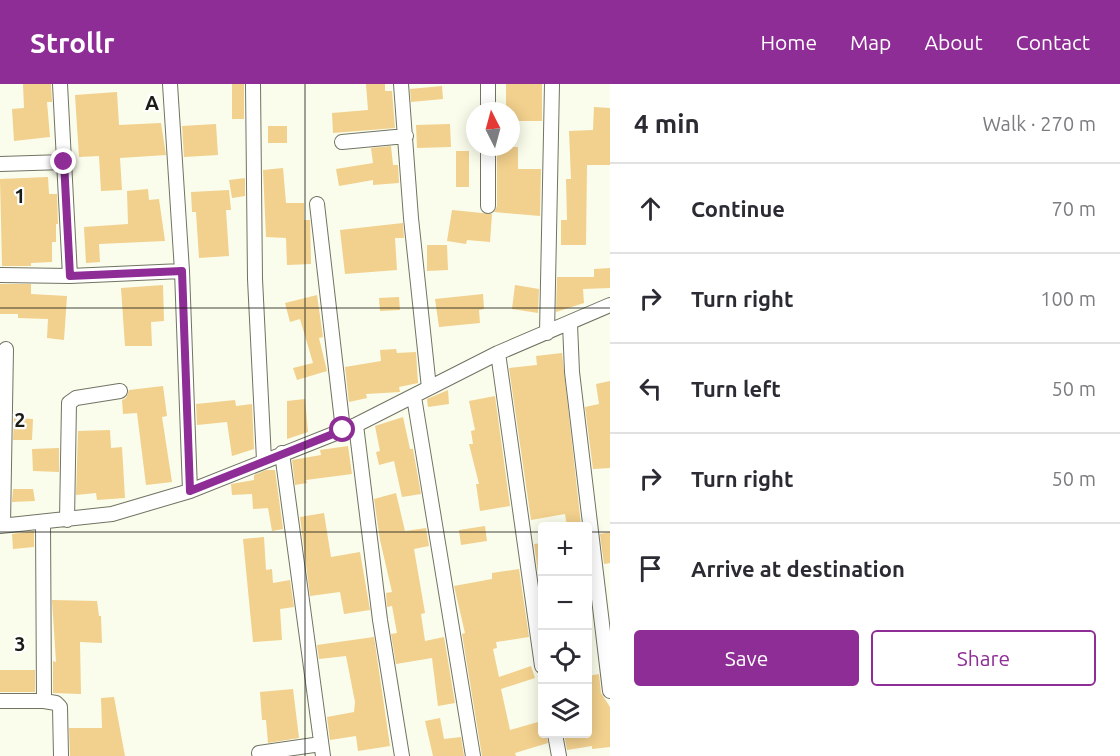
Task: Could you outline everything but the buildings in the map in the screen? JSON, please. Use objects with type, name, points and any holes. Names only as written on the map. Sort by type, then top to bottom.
[{"type":"street","points":[[60,84],[70,276]]},
{"type":"street","points":[[170,84],[182,271],[190,491]]},
{"type":"street","points":[[253,84],[255,279],[264,460]]},
{"type":"street","points":[[401,84],[411,218],[429,388]]},
{"type":"street","points":[[488,84],[488,102]]},
{"type":"street","points":[[548,333],[552,84]]},
{"type":"street","points":[[342,142],[406,136]]},
{"type":"street","points":[[488,156],[488,206]]},
{"type":"street","points":[[0,164],[64,162]]},
{"type":"street","points":[[317,204],[349,427],[402,756]]},
{"type":"street","points":[[0,275],[70,276],[182,271]]},
{"type":"street","points":[[6,349],[1,526],[112,514],[190,491],[349,427],[414,397],[498,352],[570,324],[610,305]]},
{"type":"street","points":[[570,324],[572,372],[610,691]]},
{"type":"street","points":[[498,352],[538,631]]},
{"type":"street","points":[[67,520],[69,403],[76,398],[120,392]]},
{"type":"street","points":[[414,397],[473,756]]},
{"type":"street","points":[[259,753],[322,750],[282,453]]},
{"type":"street","points":[[43,523],[44,702]]},
{"type":"street","points":[[0,700],[56,703],[60,706],[61,756]]},
{"type":"street","points":[[556,738],[559,756]]},
{"type":"route","points":[[64,162],[70,276],[182,271],[190,491],[343,430]]}]
